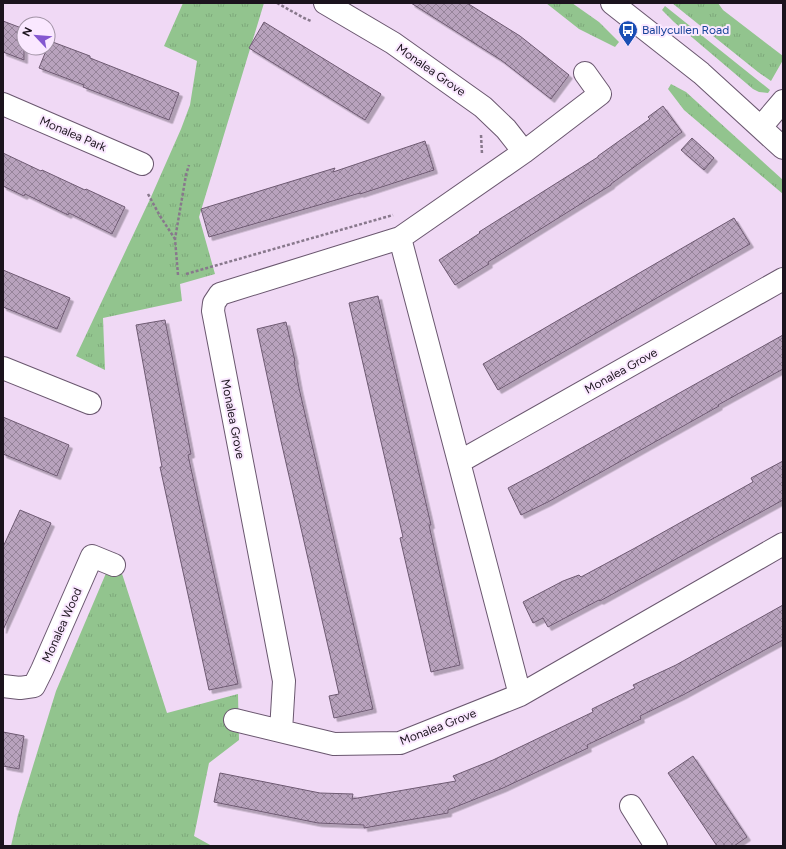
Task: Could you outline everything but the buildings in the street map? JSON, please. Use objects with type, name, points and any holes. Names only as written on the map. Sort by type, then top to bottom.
[{"type":"street","name":"Monalea Grove","points":[[325,3],[393,43],[483,107],[506,129],[524,152]]},
{"type":"street","points":[[612,3],[701,73],[783,148]]},
{"type":"street","name":"Monalea Grove","points":[[282,731],[284,681],[214,318],[214,302],[220,294],[400,238],[524,152],[600,94],[585,73]]},
{"type":"street","points":[[761,127],[783,101]]},
{"type":"street","name":"Monalea Park","points":[[3,104],[142,164]]},
{"type":"street","points":[[400,238],[520,695]]},
{"type":"street","name":"Monalea Grove","points":[[459,462],[783,279]]},
{"type":"street","points":[[3,368],[90,404]]},
{"type":"street","name":"Monalea Grove","points":[[235,720],[334,744],[400,743],[520,695],[783,544]]},
{"type":"street","name":"Monalea Wood","points":[[3,686],[20,688],[34,686],[92,556],[114,565]]},
{"type":"street","points":[[631,806],[656,846]]},
{"type":"path","points":[[277,3],[314,22]]},
{"type":"path","points":[[480,132],[483,151],[480,158]]},
{"type":"path","points":[[178,275],[175,239],[189,165]]},
{"type":"path","points":[[148,194],[175,239]]},
{"type":"path","points":[[186,274],[398,213]]},
{"type":"green space","points":[[183,3],[264,3],[199,217],[215,274],[180,284],[182,301],[103,318],[105,370],[76,356],[151,197],[190,105],[197,61],[164,46]]},
{"type":"green space","points":[[546,3],[572,3],[599,22],[619,42],[615,47],[579,29]]},
{"type":"green space","points":[[672,3],[718,3],[723,10],[783,56],[783,60],[771,81],[758,72]]},
{"type":"green space","points":[[665,6],[770,90],[768,93],[759,92],[753,89],[674,22],[662,10]]},
{"type":"green space","points":[[671,84],[686,92],[783,180],[783,194],[684,110],[668,89]]},
{"type":"green space","points":[[115,552],[167,713],[238,694],[239,740],[209,763],[194,836],[212,846],[11,846],[18,815],[56,691]]},
{"type":"place","name":"Ballycullen Road","points":[[628,47]]}]
